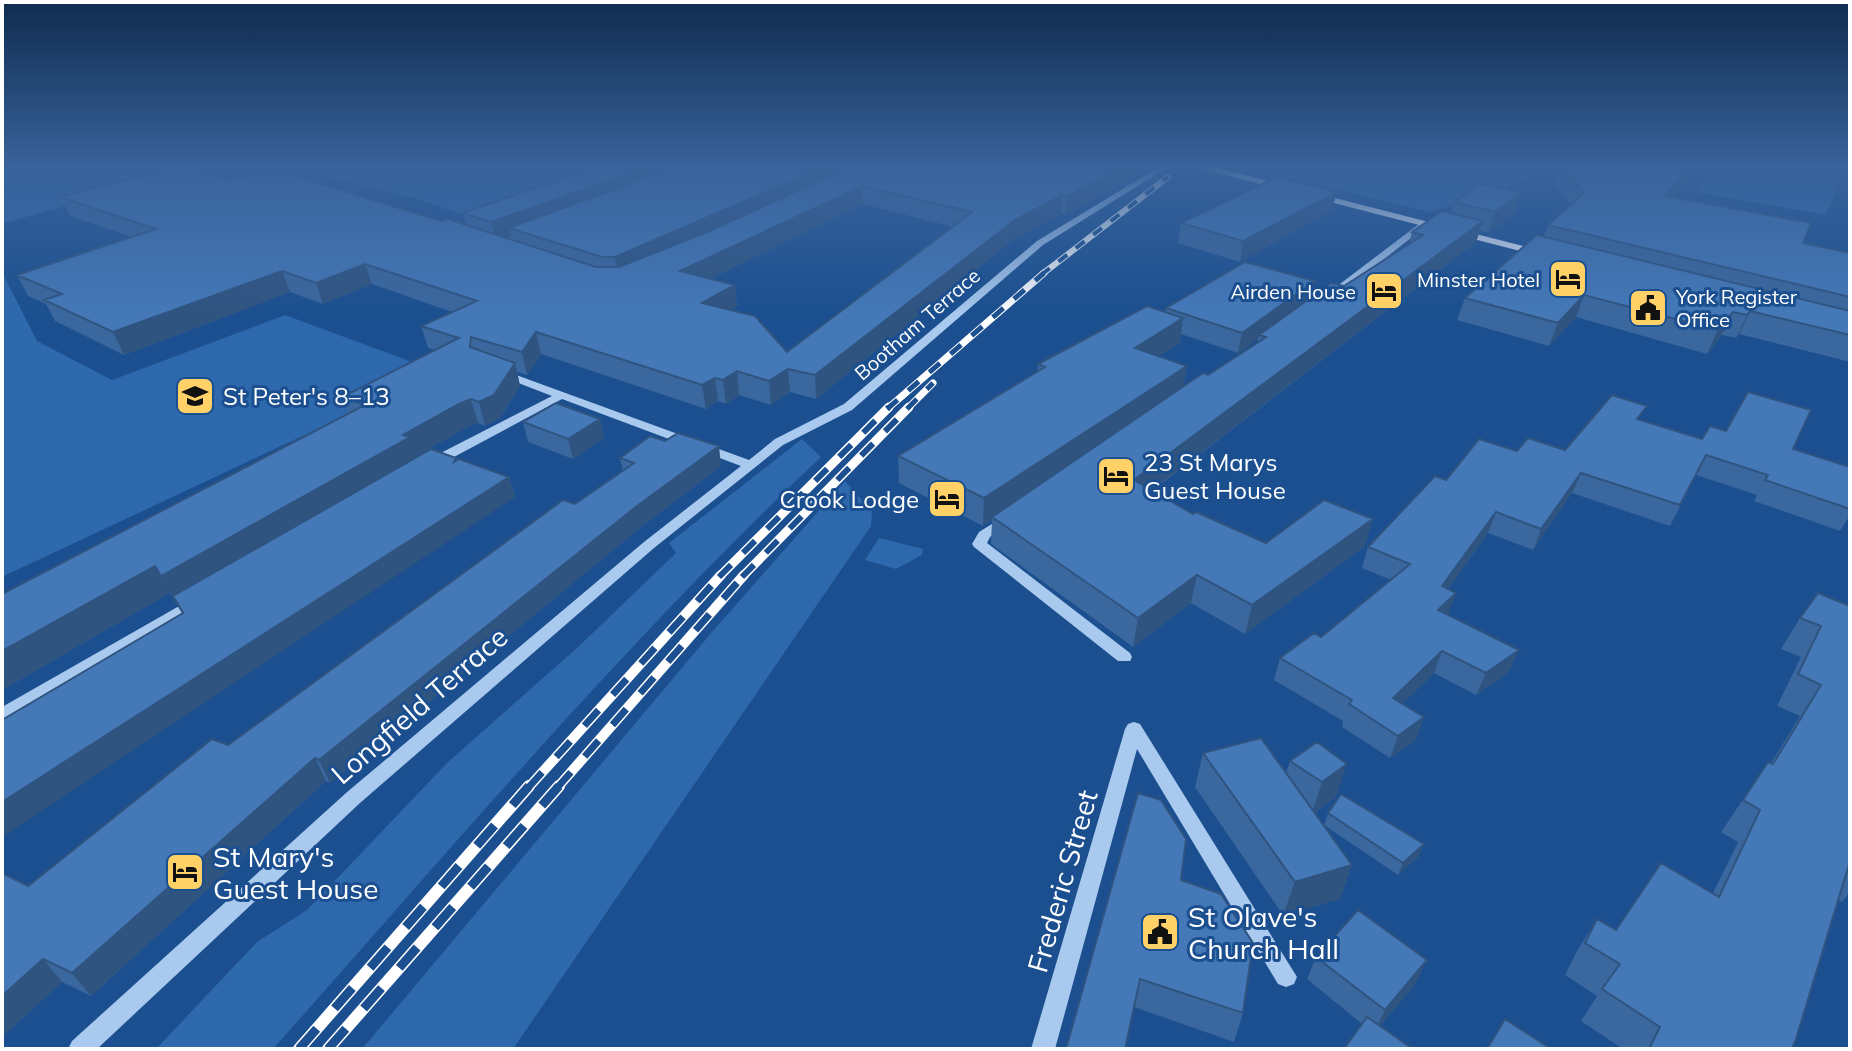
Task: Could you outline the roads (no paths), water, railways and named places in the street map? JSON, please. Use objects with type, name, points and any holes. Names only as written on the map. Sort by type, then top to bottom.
[{"type":"main road","points":[[1399,216],[1566,259]]},
{"type":"street","name":"Bootham Terrace","points":[[812,424],[830,419],[848,407],[1040,243],[1084,216]]},
{"type":"street","points":[[1312,310],[1427,223]]},
{"type":"street","points":[[494,370],[751,465]]},
{"type":"street","points":[[421,469],[560,396]]},
{"type":"street","name":"Longfield Terrace","points":[[80,1049],[353,798],[649,545],[779,442],[812,424]]},
{"type":"street","points":[[1023,508],[984,535],[979,544],[988,555],[1124,657]]},
{"type":"street","points":[[2,715],[205,596]]},
{"type":"street","name":"Frederic Street","points":[[1043,1049],[1134,729],[1286,977]]},
{"type":"railway","points":[[1041,275],[1117,216]]},
{"type":"railway","points":[[887,409],[1044,273]]},
{"type":"railway","points":[[909,407],[933,383]]},
{"type":"railway","points":[[742,577],[909,407]]},
{"type":"railway","points":[[721,575],[887,409]]},
{"type":"railway","points":[[528,788],[721,575]]},
{"type":"railway","points":[[557,788],[744,575]]},
{"type":"railway","points":[[299,1049],[529,786]]},
{"type":"railway","points":[[328,1049],[559,786]]},
{"type":"place","name":"Minster Hotel","points":[[1568,279]]},
{"type":"place","name":"Airden House","points":[[1384,291]]},
{"type":"place","name":"York Register Office","points":[[1648,308]]},
{"type":"place","name":"St Peter's 8–13","points":[[195,396]]},
{"type":"place","name":"23 St Marys Guest House","points":[[1116,476]]},
{"type":"place","name":"Crook Lodge","points":[[947,499]]},
{"type":"place","name":"St Mary's Guest House","points":[[185,872]]},
{"type":"place","name":"St Olave's Church Hall","points":[[1160,932]]}]
